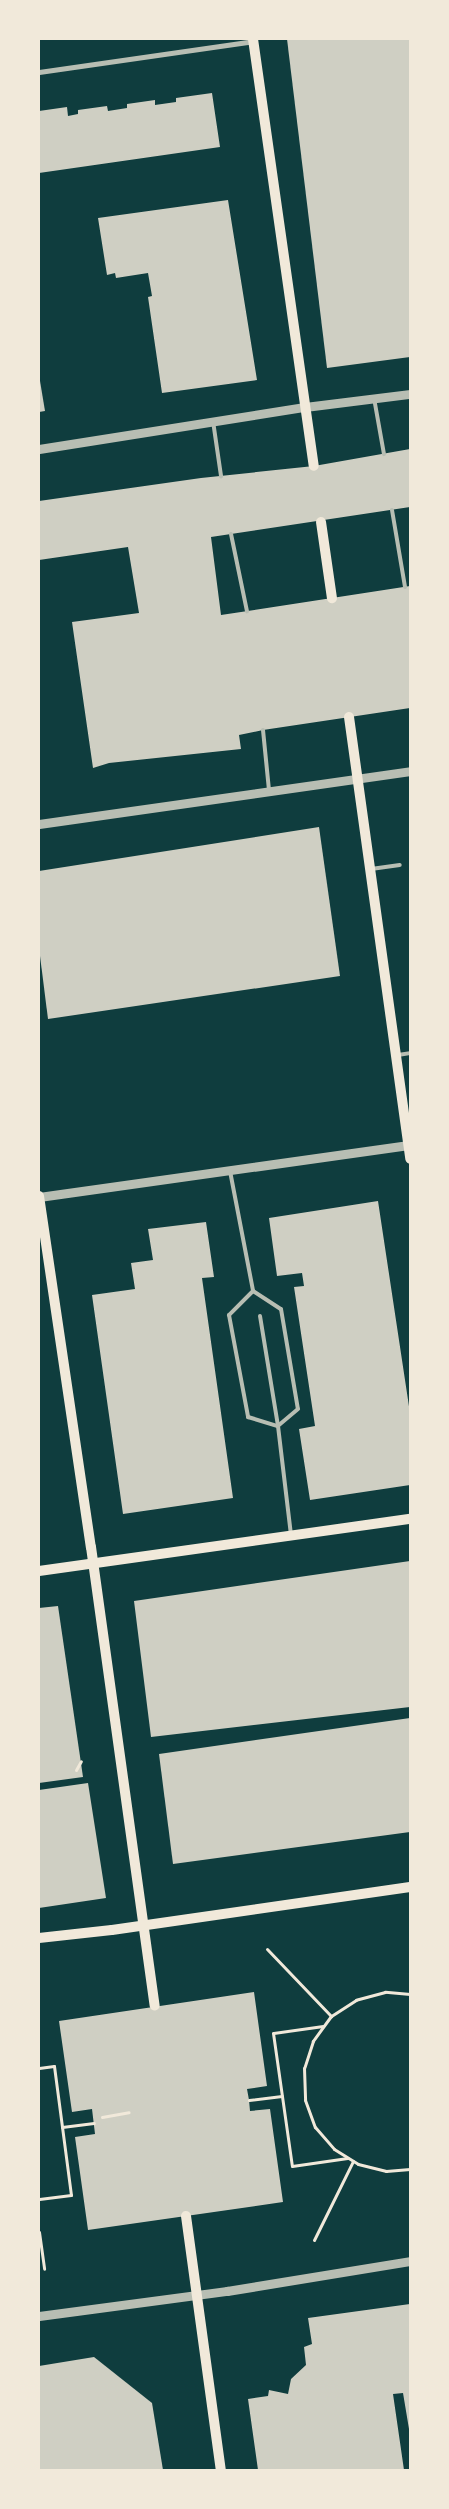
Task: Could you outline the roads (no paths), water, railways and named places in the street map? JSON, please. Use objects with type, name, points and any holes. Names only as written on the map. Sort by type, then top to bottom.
[{"type":"main road","points":[[253,40],[304,407],[314,466]]},
{"type":"main road","points":[[321,522],[332,598]]},
{"type":"main road","points":[[349,717],[410,1159]]},
{"type":"main road","points":[[39,1197],[93,1563],[155,2006]]},
{"type":"main road","points":[[39,1571],[410,1519]]},
{"type":"main road","points":[[39,1938],[410,1887]]},
{"type":"main road","points":[[186,2216],[221,2470]]},
{"type":"street","points":[[39,72],[253,40]]},
{"type":"street","points":[[39,449],[304,407],[410,394]]},
{"type":"street","points":[[39,824],[410,771]]},
{"type":"street","points":[[39,1197],[409,1145]]},
{"type":"street","points":[[39,2316],[196,2295],[410,2261]]},
{"type":"lane","points":[[374,398],[384,454]]},
{"type":"lane","points":[[213,421],[221,476]]},
{"type":"lane","points":[[392,510],[405,587]]},
{"type":"lane","points":[[232,534],[248,612]]},
{"type":"lane","points":[[263,730],[269,790]]},
{"type":"lane","points":[[371,869],[400,865]]},
{"type":"lane","points":[[396,1055],[410,1053]]},
{"type":"lane","points":[[229,1169],[253,1291],[281,1309],[298,1409],[278,1426]]},
{"type":"lane","points":[[253,1291],[229,1315],[248,1417],[278,1426]]},
{"type":"lane","points":[[260,1316],[278,1426],[291,1537]]}]
